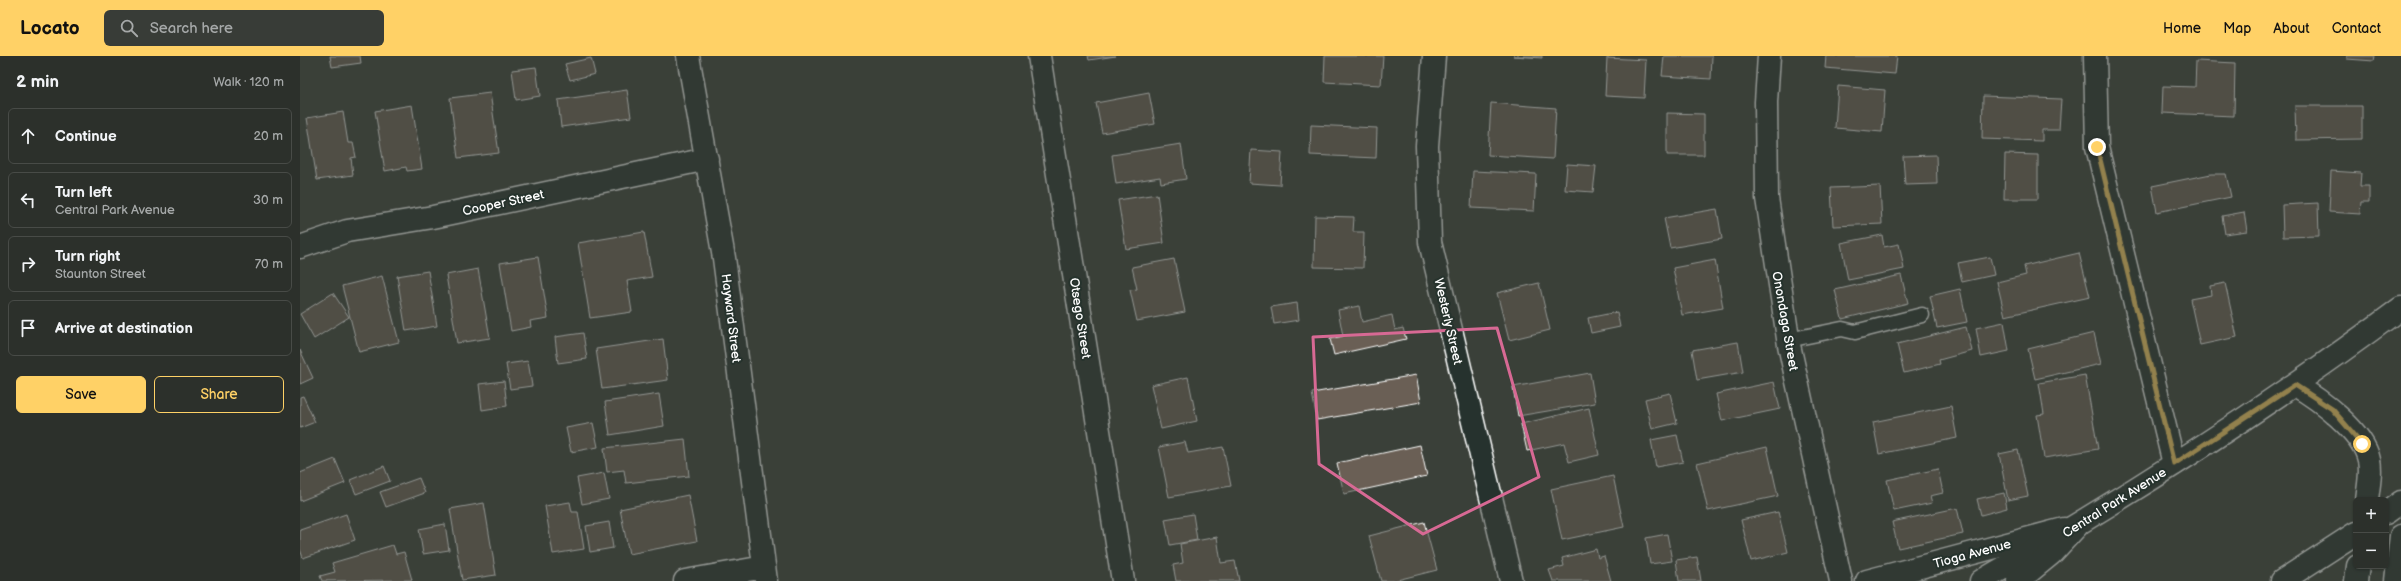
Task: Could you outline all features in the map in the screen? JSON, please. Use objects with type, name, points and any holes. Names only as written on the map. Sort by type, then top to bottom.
[{"type":"main road","name":"Hayward Street","points":[[688,56],[724,258],[765,574]]},
{"type":"main road","name":"Otsego Street","points":[[1039,56],[1123,581]]},
{"type":"main road","name":"Westerly Street","points":[[1434,56],[1427,146],[1430,242],[1511,581]]},
{"type":"main road","name":"Onondaga Street","points":[[1768,56],[1766,102],[1767,198],[1788,340],[1842,581]]},
{"type":"main road","points":[[2095,56],[2097,147],[2174,464]]},
{"type":"main road","name":"Cooper Street","points":[[300,247],[347,231],[433,217],[707,159]]},
{"type":"main road","name":"Central Park Avenue","points":[[1981,581],[2077,526],[2174,464],[2295,385],[2401,308]]},
{"type":"main road","points":[[2295,385],[2332,409],[2366,451],[2370,466],[2366,497]]},
{"type":"main road","points":[[2389,510],[2401,502]]},
{"type":"main road","points":[[2018,581],[2051,554],[2077,526]]},
{"type":"main road","name":"Tioga Avenue","points":[[1867,581],[2077,526]]},
{"type":"main road","points":[[2399,581],[2401,536]]},
{"type":"main road","points":[[2282,581],[2350,537]]},
{"type":"main road","points":[[2356,581],[2358,569]]},
{"type":"main road","points":[[685,581],[765,574]]},
{"type":"lane","points":[[1788,340],[1842,329],[1854,332],[1922,315]]},
{"type":"highlighted area","points":[[1497,328],[1539,477],[1423,534],[1319,464],[1313,337]]},
{"type":"building","points":[[330,56],[360,56],[361,63],[332,67]]},
{"type":"building","points":[[1088,56],[1116,56],[1089,60]]},
{"type":"building","points":[[1325,56],[1383,56],[1381,85],[1324,82]]},
{"type":"building","points":[[1513,56],[1542,56],[1542,58]]},
{"type":"building","points":[[1664,56],[1712,56],[1711,79],[1662,76]]},
{"type":"building","points":[[1826,56],[1897,56],[1895,74],[1825,68]]},
{"type":"building","points":[[2347,56],[2375,56],[2374,61],[2347,59]]},
{"type":"building","points":[[591,58],[595,74],[570,80],[565,64]]},
{"type":"building","points":[[1607,58],[1646,60],[1644,98],[1605,96]]},
{"type":"building","points":[[2196,61],[2235,63],[2234,116],[2162,113],[2163,86],[2195,87]]},
{"type":"building","points":[[536,67],[540,96],[516,100],[512,70]]},
{"type":"building","points":[[1838,86],[1885,90],[1882,132],[1835,128]]},
{"type":"building","points":[[627,90],[631,117],[561,127],[558,100]]},
{"type":"building","points":[[490,93],[499,153],[458,158],[450,98]]},
{"type":"building","points":[[1149,93],[1155,124],[1102,133],[1096,103]]},
{"type":"building","points":[[1983,96],[2061,99],[2059,130],[2042,130],[2042,141],[1982,139]]},
{"type":"building","points":[[1491,103],[1556,108],[1553,159],[1488,155]]},
{"type":"building","points":[[412,105],[422,169],[407,171],[406,167],[385,171],[375,111]]},
{"type":"building","points":[[2295,106],[2362,106],[2362,139],[2296,140]]},
{"type":"building","points":[[343,112],[348,143],[353,143],[356,157],[351,158],[353,175],[317,180],[307,118]]},
{"type":"building","points":[[1667,113],[1704,114],[1704,155],[1667,155]]},
{"type":"building","points":[[1311,125],[1377,128],[1376,158],[1310,155]]},
{"type":"building","points":[[1181,144],[1186,179],[1161,183],[1160,177],[1116,184],[1112,155]]},
{"type":"building","points":[[1251,150],[1282,152],[1280,185],[1249,183]]},
{"type":"building","points":[[2005,154],[2038,155],[2038,199],[2004,199]]},
{"type":"building","points":[[1936,155],[1937,184],[1905,185],[1903,156]]},
{"type":"building","points":[[1567,164],[1596,166],[1593,192],[1565,190]]},
{"type":"building","points":[[1473,171],[1536,174],[1534,211],[1471,208]]},
{"type":"building","points":[[2331,171],[2361,173],[2360,186],[2369,186],[2369,202],[2361,202],[2360,214],[2329,212]]},
{"type":"building","points":[[2211,174],[2226,174],[2231,197],[2157,212],[2152,186]]},
{"type":"building","points":[[1880,186],[1882,224],[1833,226],[1831,188]]},
{"type":"building","points":[[1157,194],[1164,243],[1126,249],[1118,200]]},
{"type":"building","points":[[2318,203],[2319,236],[2283,237],[2282,205]]},
{"type":"building","points":[[1717,209],[1722,239],[1670,248],[1664,218]]},
{"type":"building","points":[[2244,212],[2247,231],[2225,234],[2222,216]]},
{"type":"building","points":[[1315,216],[1354,217],[1353,232],[1364,232],[1363,268],[1314,267]]},
{"type":"building","points":[[644,232],[652,277],[627,281],[632,312],[590,318],[578,243]]},
{"type":"building","points":[[1882,235],[1884,247],[1899,244],[1904,269],[1848,280],[1841,243]]},
{"type":"building","points":[[2079,253],[2090,297],[2005,316],[1997,282],[2026,275],[2024,266]]},
{"type":"building","points":[[538,257],[548,318],[530,321],[531,327],[511,331],[500,263]]},
{"type":"building","points":[[1990,257],[1994,275],[1962,282],[1958,263]]},
{"type":"building","points":[[1174,259],[1185,312],[1137,321],[1130,290],[1137,289],[1132,267]]},
{"type":"building","points":[[1715,260],[1723,308],[1682,315],[1673,268]]},
{"type":"building","points":[[478,269],[490,338],[457,343],[446,275]]},
{"type":"building","points":[[428,271],[437,326],[406,331],[397,276]]},
{"type":"building","points":[[1901,275],[1908,303],[1842,319],[1835,290]]},
{"type":"building","points":[[382,276],[399,342],[359,352],[342,286]]},
{"type":"building","points":[[1539,283],[1550,330],[1509,340],[1497,293]]},
{"type":"building","points":[[2225,283],[2237,337],[2200,345],[2190,299],[2211,295],[2210,286]]},
{"type":"building","points":[[1960,289],[1967,322],[1937,328],[1930,296]]},
{"type":"building","points":[[333,293],[349,317],[314,339],[300,314]]},
{"type":"building","points":[[1297,303],[1299,320],[1274,324],[1271,307]]},
{"type":"building","points":[[1359,306],[1362,322],[1392,315],[1395,330],[1403,328],[1406,339],[1334,355],[1330,339],[1343,336],[1338,310]]},
{"type":"building","points":[[1617,312],[1620,327],[1591,333],[1588,318]]},
{"type":"building","points":[[2004,322],[2009,351],[1981,357],[1976,328]]},
{"type":"building","points":[[1966,327],[1972,351],[1939,360],[1940,364],[1904,373],[1897,344]]},
{"type":"building","points":[[583,333],[587,359],[558,363],[555,337]]},
{"type":"building","points":[[2094,333],[2101,364],[2035,379],[2028,349]]},
{"type":"building","points":[[663,339],[668,380],[602,389],[596,349]]},
{"type":"building","points":[[1738,342],[1743,372],[1697,380],[1692,350]]},
{"type":"building","points":[[300,350],[313,378],[300,384]]},
{"type":"building","points":[[528,361],[532,386],[510,389],[506,364]]},
{"type":"building","points":[[1590,373],[1595,403],[1518,416],[1513,387]]},
{"type":"building","points":[[1416,375],[1421,402],[1317,420],[1312,393]]},
{"type":"building","points":[[2085,375],[2098,449],[2044,458],[2037,415],[2044,414],[2039,383]]},
{"type":"building","points":[[1188,377],[1197,421],[1161,429],[1151,385]]},
{"type":"building","points":[[504,381],[507,406],[482,410],[479,384]]},
{"type":"building","points":[[1774,382],[1780,409],[1722,421],[1716,394]]},
{"type":"building","points":[[1670,393],[1677,423],[1652,429],[1645,399]]},
{"type":"building","points":[[659,394],[664,426],[610,435],[605,402]]},
{"type":"building","points":[[303,396],[315,422],[300,428],[300,397]]},
{"type":"building","points":[[1951,406],[1957,438],[1879,454],[1873,422]]},
{"type":"building","points":[[1589,408],[1599,455],[1569,462],[1564,443],[1527,451],[1521,424]]},
{"type":"building","points":[[593,423],[598,447],[571,452],[566,428]]},
{"type":"building","points":[[1677,435],[1683,462],[1656,467],[1651,440]]},
{"type":"building","points":[[685,439],[689,476],[626,483],[624,470],[607,472],[604,448]]},
{"type":"building","points":[[1185,442],[1188,453],[1223,447],[1231,486],[1169,497],[1159,447]]},
{"type":"building","points":[[1420,445],[1427,476],[1344,494],[1337,463]]},
{"type":"building","points":[[1767,447],[1778,496],[1708,511],[1697,463]]},
{"type":"building","points":[[2018,450],[2028,496],[2008,500],[1999,454]]},
{"type":"building","points":[[335,459],[345,483],[300,501],[300,473]]},
{"type":"building","points":[[384,466],[390,481],[356,494],[350,480]]},
{"type":"building","points":[[1938,469],[1943,493],[1930,496],[1932,503],[1894,511],[1887,480]]},
{"type":"building","points":[[604,473],[609,499],[582,504],[577,478]]},
{"type":"building","points":[[1613,476],[1624,527],[1562,540],[1551,489]]},
{"type":"building","points":[[419,478],[425,493],[386,507],[380,492]]},
{"type":"building","points":[[2004,493],[2007,508],[1981,515],[1977,499]]},
{"type":"building","points":[[688,495],[697,541],[629,554],[620,509]]},
{"type":"building","points":[[570,502],[572,512],[578,512],[584,549],[553,554],[545,506]]},
{"type":"building","points":[[484,503],[496,575],[462,580],[450,509]]},
{"type":"building","points":[[1957,508],[1963,534],[1898,548],[1892,522]]},
{"type":"building","points":[[1778,512],[1788,552],[1751,561],[1741,520]]},
{"type":"building","points":[[346,514],[355,540],[303,558],[300,549],[300,530]]},
{"type":"building","points":[[1193,514],[1197,540],[1170,545],[1165,519]]},
{"type":"building","points":[[609,522],[613,548],[590,552],[586,526]]},
{"type":"building","points":[[1424,522],[1437,570],[1393,581],[1381,581],[1369,536]]},
{"type":"building","points":[[445,524],[449,550],[423,554],[419,529]]},
{"type":"building","points":[[1667,534],[1672,561],[1650,564],[1646,538]]},
{"type":"building","points":[[1217,537],[1221,563],[1235,561],[1239,581],[1176,581],[1173,565],[1183,563],[1180,544]]},
{"type":"building","points":[[393,545],[396,554],[404,552],[412,580],[322,581],[320,576],[335,572],[332,563]]},
{"type":"building","points":[[1596,549],[1598,558],[1604,556],[1611,581],[1553,581],[1549,570],[1564,566],[1562,558]]},
{"type":"building","points":[[1697,557],[1701,581],[1679,581],[1676,560]]},
{"type":"route","points":[[2097,147],[2174,464],[2295,385],[2332,409],[2362,444]]}]
